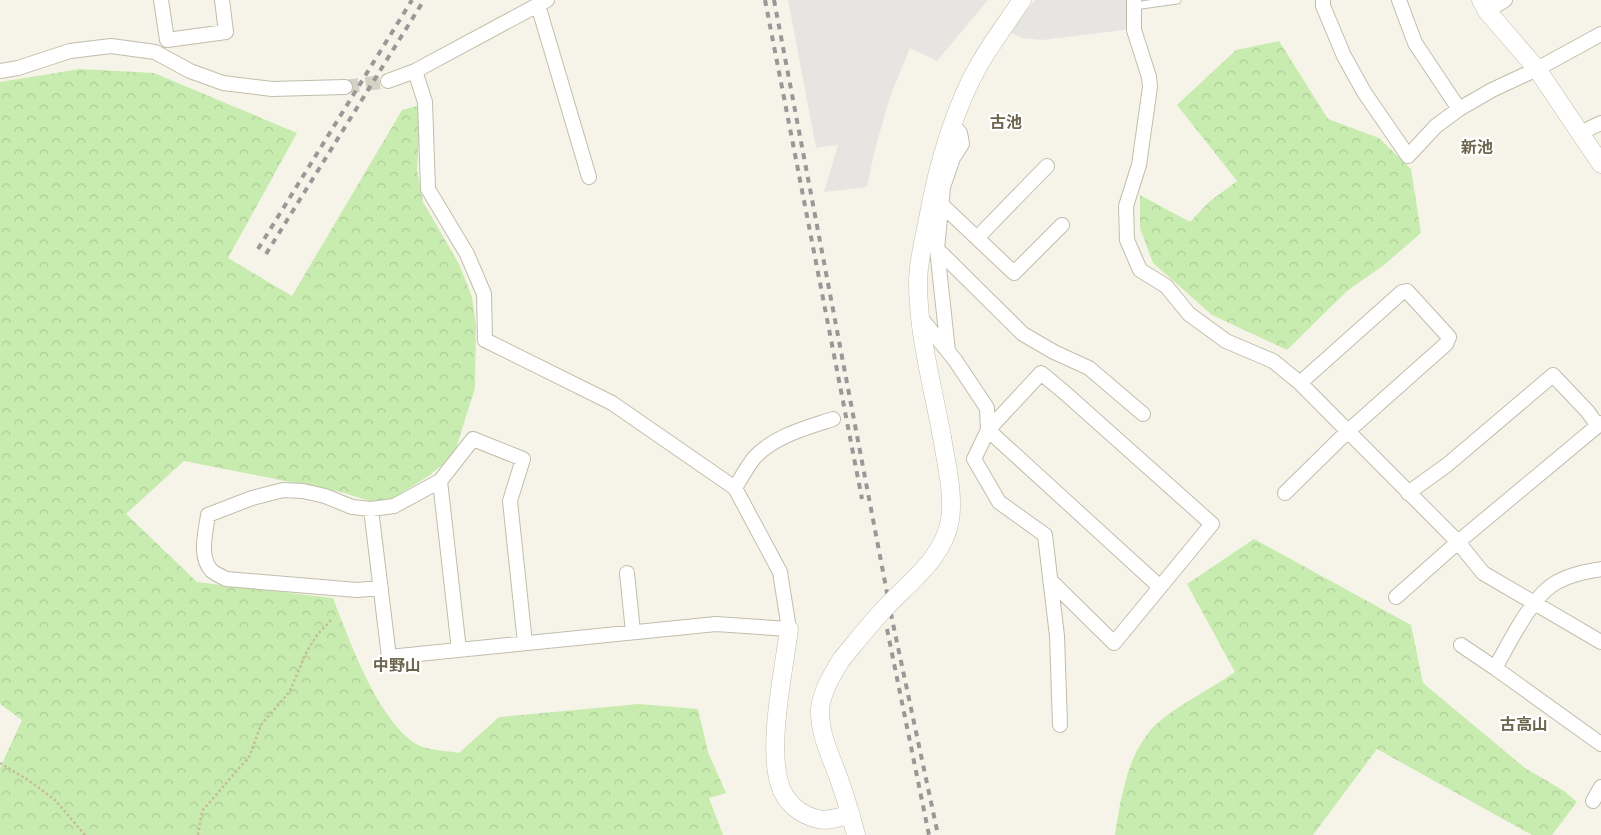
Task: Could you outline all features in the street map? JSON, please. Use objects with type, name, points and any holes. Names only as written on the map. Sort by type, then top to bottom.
[{"type":"street","points":[[162,0],[167,40],[226,32],[222,0]]},
{"type":"street","points":[[856,835],[852,815],[823,733],[820,710],[827,683],[841,660],[885,608],[924,569],[944,541],[950,520],[950,503],[942,436],[920,317],[919,266],[938,169],[959,105],[980,63],[1022,0]]},
{"type":"street","points":[[1323,0],[1323,6],[1344,56],[1364,92],[1408,156],[1436,126],[1459,110],[1492,90],[1537,69],[1601,34]]},
{"type":"street","points":[[1399,0],[1415,43],[1459,110]]},
{"type":"street","points":[[1505,0],[1484,6],[1537,69],[1601,164]]},
{"type":"street","points":[[388,80],[414,71],[543,2],[589,177]]},
{"type":"street","points":[[1134,3],[1134,30],[1150,77],[1139,165],[1126,206],[1127,240],[1140,270],[1166,286],[1189,314],[1226,341],[1273,361],[1300,383],[1458,542],[1483,573],[1601,642]]},
{"type":"street","points":[[0,72],[70,51],[111,46],[154,52],[190,71],[223,83],[272,89],[345,87]]},
{"type":"street","points":[[414,71],[425,102],[428,189],[467,254],[484,294],[485,340],[612,403],[735,488],[780,572],[789,628],[776,726],[776,763],[780,785],[798,811],[819,820],[852,815]]},
{"type":"street","points":[[1580,133],[1601,123]]},
{"type":"street","points":[[948,351],[937,249],[943,187],[946,175],[962,144],[960,133],[952,124]]},
{"type":"street","points":[[977,238],[1047,166]]},
{"type":"street","points":[[942,205],[1014,273],[1062,225]]},
{"type":"street","points":[[937,249],[1023,334],[1054,352],[1089,368],[1143,414]]},
{"type":"street","points":[[1285,494],[1347,432],[1446,344],[1449,337],[1407,291],[1402,292],[1300,383]]},
{"type":"street","points":[[920,317],[948,351],[986,408],[988,430],[1160,587]]},
{"type":"street","points":[[1050,580],[1114,643],[1212,524],[1041,373],[988,430],[974,460],[999,502],[1045,535],[1050,580],[1057,636],[1060,725]]},
{"type":"street","points":[[1396,597],[1458,542],[1599,424],[1553,375],[1447,465],[1408,493]]},
{"type":"street","points":[[735,488],[753,459],[769,444],[833,418]]},
{"type":"street","points":[[381,588],[357,590],[226,579],[212,571],[206,562],[204,541],[208,515],[252,498],[283,490],[303,491],[326,496],[352,507],[371,509],[394,506],[440,481],[473,439],[523,459],[510,501],[526,643]]},
{"type":"street","points":[[440,481],[459,650]]},
{"type":"street","points":[[371,509],[389,657],[716,624],[789,628]]},
{"type":"street","points":[[1494,668],[1534,603],[1555,583],[1572,575],[1601,569]]},
{"type":"street","points":[[627,572],[633,632]]},
{"type":"street","points":[[1461,644],[1601,744]]},
{"type":"street","points":[[1593,801],[1601,787]]},
{"type":"lane","points":[[1134,3],[1177,0]]},
{"type":"path","points":[[198,835],[202,811],[248,757],[261,725],[290,691],[306,653],[317,635],[331,620]]},
{"type":"path","points":[[0,763],[28,780],[55,800],[86,835]]},
{"type":"green space","points":[[1279,41],[1328,119],[1379,138],[1411,169],[1421,233],[1384,265],[1347,291],[1287,350],[1212,315],[1153,263],[1140,228],[1140,195],[1190,222],[1209,202],[1237,181],[1177,105],[1236,50]]},
{"type":"green space","points":[[80,69],[154,73],[297,133],[228,258],[292,296],[402,110],[421,105],[417,170],[423,202],[459,264],[472,297],[476,325],[475,388],[454,455],[430,475],[382,505],[341,492],[184,461],[126,514],[197,582],[333,598],[356,656],[378,699],[390,718],[404,734],[422,747],[459,753],[499,717],[639,704],[698,709],[708,752],[726,793],[709,798],[723,835],[0,835],[0,768],[22,720],[0,704],[0,82]]},
{"type":"green space","points":[[1254,539],[1411,625],[1423,683],[1525,768],[1564,791],[1577,802],[1552,835],[1532,835],[1377,749],[1313,835],[1115,835],[1123,789],[1128,773],[1141,744],[1150,731],[1169,714],[1235,672],[1187,584]]},
{"type":"shaded area","points":[[788,0],[988,0],[937,61],[910,48],[890,97],[875,149],[867,187],[824,192],[838,145],[816,148]]},
{"type":"shaded area","points":[[1035,0],[1130,0],[1132,29],[1042,40],[1023,38],[1009,32]]},
{"type":"tunnel","points":[[345,87],[388,81]]},
{"type":"railway","points":[[258,249],[412,0]]},
{"type":"railway","points":[[266,254],[424,0]]},
{"type":"railway","points":[[765,0],[862,499]]},
{"type":"railway","points":[[774,0],[892,619],[938,835]]},
{"type":"railway","points":[[887,629],[929,835]]},
{"type":"district","name":"古池","points":[[1006,122]]},
{"type":"district","name":"新池","points":[[1477,147]]},
{"type":"district","name":"中野山","points":[[397,665]]},
{"type":"district","name":"古高山","points":[[1524,724]]}]
